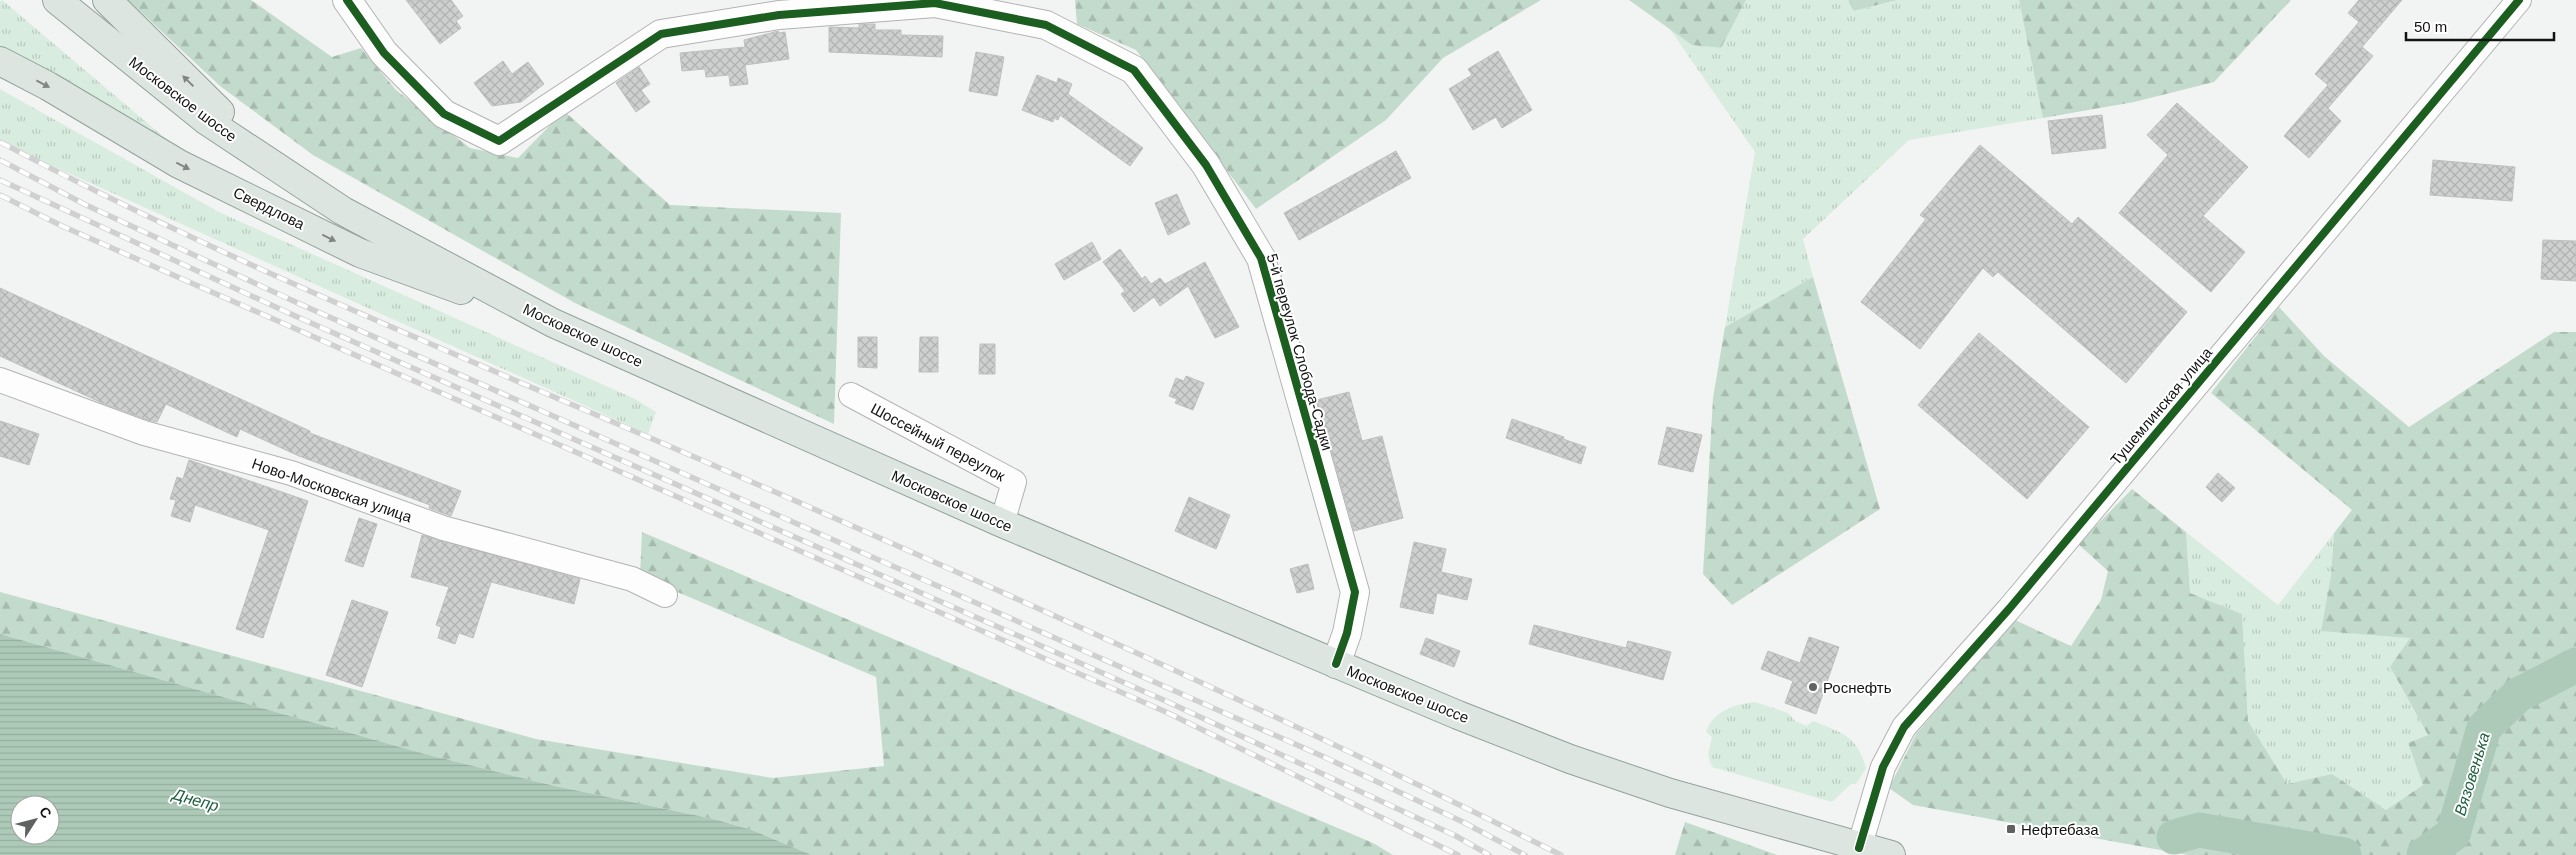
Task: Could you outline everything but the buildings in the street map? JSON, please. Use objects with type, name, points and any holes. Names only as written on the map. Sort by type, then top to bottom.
[{"type":"main road","points":[[107,0],[232,124],[303,183]]},
{"type":"main road","name":"Московское шоссе","points":[[67,8],[207,121],[343,211],[553,323],[1002,524],[1336,664],[1570,758],[1670,793],[1859,848],[1890,855]]},
{"type":"main road","name":"Свердлова","points":[[0,61],[48,86],[179,164],[360,253],[553,323]]},
{"type":"street","name":"5-й переулок Слобода-Садки","points":[[347,0],[384,53],[444,114],[499,141],[661,34],[779,15],[935,1],[1046,25],[1134,70],[1206,165],[1261,258],[1354,592],[1347,633],[1336,664]]},
{"type":"street","name":"Тушемлинская улица","points":[[1859,848],[1883,767],[1904,727],[2009,609],[2519,0]]},
{"type":"street","name":"Ново-Московская улица","points":[[0,380],[144,433],[291,473],[443,528],[632,579],[666,595]]},
{"type":"street","name":"Шоссейный переулок","points":[[850,395],[1014,482],[1002,524]]},
{"type":"green space","points":[[2,0],[165,138],[305,233],[0,56],[0,2]]},
{"type":"green space","points":[[128,0],[251,0],[332,57],[361,48],[396,90],[470,148],[518,158],[564,111],[670,205],[841,213],[834,424],[575,303],[313,155],[220,86]]},
{"type":"green space","points":[[1075,0],[1541,0],[1443,58],[1386,120],[1256,209],[1136,50],[1077,24]]},
{"type":"green space","points":[[1629,0],[1746,0],[1721,48],[1692,45]]},
{"type":"green space","points":[[1746,0],[1848,0],[1855,11],[1897,0],[2019,0],[2043,118],[1909,140],[1803,239],[1813,277],[1725,327],[1755,152],[1667,25],[1692,45],[1721,48]]},
{"type":"green space","points":[[1848,0],[1897,0],[1854,11]]},
{"type":"green space","points":[[2019,0],[2291,0],[2214,82],[2134,102],[2043,118]]},
{"type":"green space","points":[[0,89],[219,212],[635,399],[656,412],[648,434],[17,150],[0,140]]},
{"type":"green space","points":[[1813,277],[1880,509],[1732,605],[1703,574],[1713,398],[1725,327]]},
{"type":"green space","points":[[2279,307],[2324,356],[2409,427],[2554,332],[2576,332],[2576,855],[2188,855],[1913,805],[1889,788],[1916,734],[2015,620],[2071,646],[2101,600],[2108,571],[2078,544],[2132,489],[2186,532],[2190,593],[2242,614],[2248,721],[2287,784],[2332,774],[2386,810],[2423,785],[2408,743],[2428,735],[2390,667],[2410,638],[2321,631],[2331,576],[2334,533],[2352,510],[2211,393]]},
{"type":"green space","points":[[642,532],[1373,843],[1393,855],[812,855],[752,830],[714,819],[555,786],[425,754],[0,634],[0,592],[536,739],[773,778],[884,766],[876,677],[640,576]]},
{"type":"green space","points":[[2186,532],[2278,605],[2334,533],[2331,575],[2410,638],[2390,668],[2428,735],[2408,743],[2423,785],[2386,810],[2332,774],[2287,784],[2248,721],[2242,614],[2190,593]]},
{"type":"green space","points":[[1755,702],[1788,713],[1795,721],[1807,726],[1813,721],[1840,732],[1847,737],[1858,748],[1866,768],[1856,784],[1851,784],[1832,802],[1712,767],[1708,755],[1712,737],[1706,732],[1709,725],[1719,714],[1726,710]]},
{"type":"green space","points":[[1685,822],[1777,855],[1675,855]]},
{"type":"water","name":"Днепр","points":[[0,634],[425,754],[555,786],[714,819],[752,830],[812,855],[0,855]]},
{"type":"waterway","name":"Вязовенька","points":[[2424,855],[2453,834],[2484,728],[2518,695],[2576,665]]},
{"type":"waterway","name":"Вязовенька","points":[[2174,837],[2199,830],[2344,855]]},
{"type":"railway","points":[[0,142],[168,226],[338,304],[794,500],[1125,648],[1344,749],[1561,855]]},
{"type":"railway","points":[[0,160],[86,205],[300,304],[1322,756],[1463,822],[1525,855]]},
{"type":"railway","points":[[0,180],[293,315],[1168,702],[1456,836],[1489,855]]},
{"type":"railway","points":[[0,195],[62,226],[1166,712],[1458,855]]},
{"type":"cycle path","points":[[347,0],[384,53],[444,114],[499,141],[661,34],[779,15],[935,3],[1046,25],[1134,70],[1206,165],[1261,258],[1355,592],[1347,633],[1336,664]]},
{"type":"cycle path","points":[[1859,848],[1883,767],[1904,727],[2009,609],[2519,0]]},
{"type":"place","name":"Роснефть","points":[[1813,687]]},
{"type":"place","name":"Нефтебаза","points":[[2011,829]]}]
